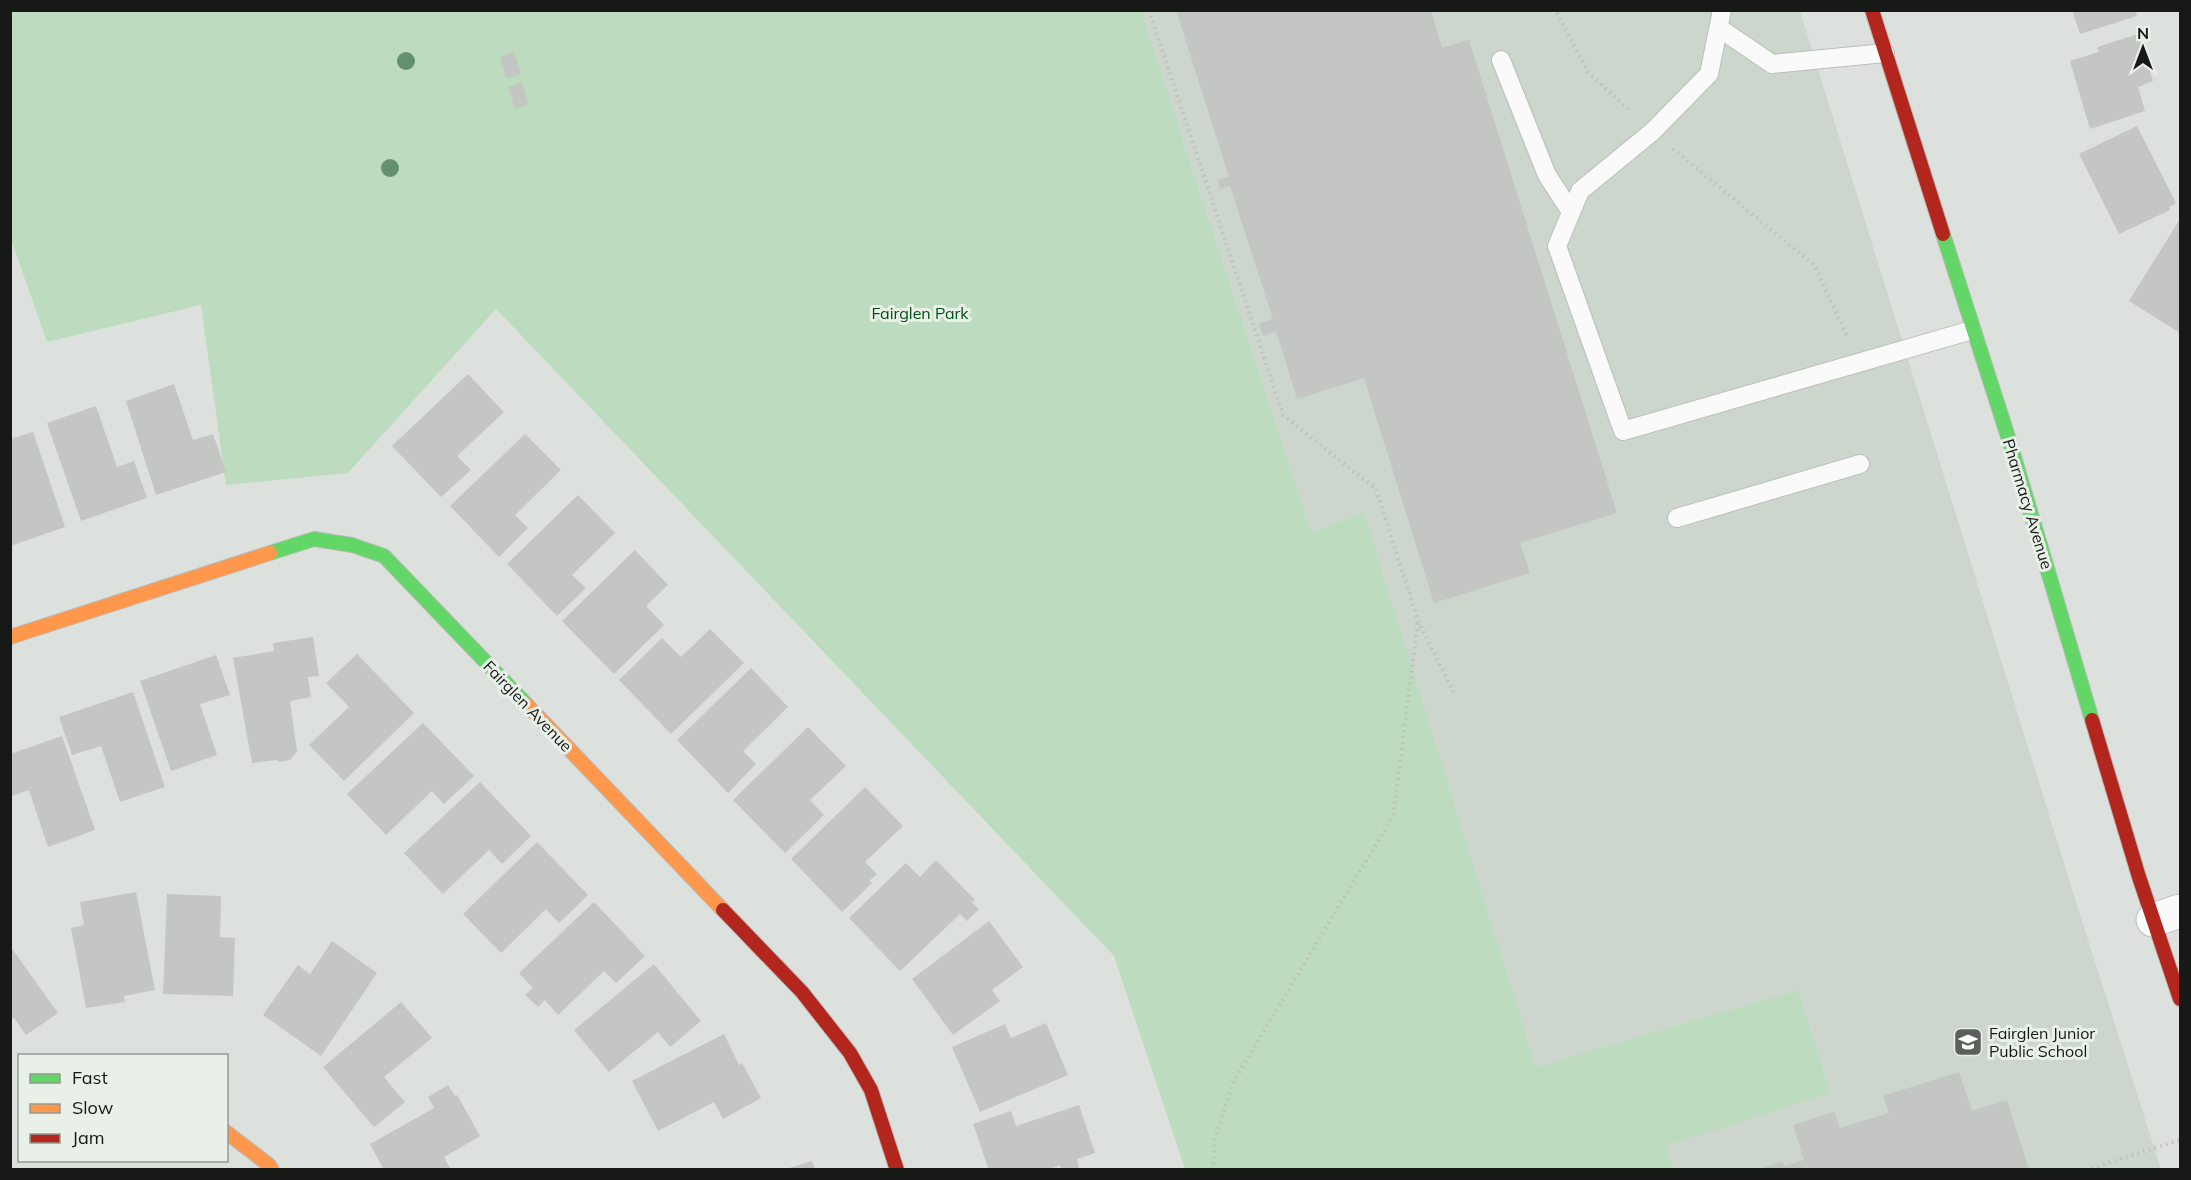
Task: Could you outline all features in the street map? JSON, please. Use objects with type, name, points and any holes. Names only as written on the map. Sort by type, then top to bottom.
[{"type":"street","name":"Pharmacy Avenue","points":[[1872,10],[1972,330],[2167,915],[2181,999]]},
{"type":"street","name":"Fairglen Avenue","points":[[10,637],[314,539],[352,545],[384,556],[802,992],[850,1053],[871,1090],[897,1170]]},
{"type":"street","points":[[228,1134],[269,1165],[272,1170]]},
{"type":"lane","points":[[1885,53],[1772,64],[1721,19],[1709,74],[1652,132],[1581,191],[1557,246],[1623,430],[1972,330]]},
{"type":"lane","points":[[1501,60],[1546,175],[1571,212]]},
{"type":"lane","points":[[1677,518],[1860,464]]},
{"type":"path","points":[[1149,10],[1283,415],[1377,489],[1418,621],[1455,695]]},
{"type":"path","points":[[1557,13],[1588,72],[1652,132],[1814,265],[1859,363]]},
{"type":"path","points":[[1213,1170],[1215,1138],[1234,1081],[1393,816],[1418,621]]},
{"type":"path","points":[[2086,1170],[2181,1140]]},
{"type":"shaded area","points":[[1141,11],[1800,11],[2161,1169],[1673,1169],[1665,1146],[1831,1093],[1798,990],[1536,1068],[1364,514],[1311,532]]},
{"type":"green space","name":"Fairglen Park","points":[[11,11],[1141,11],[1311,532],[1364,513],[1536,1067],[1798,990],[1831,1093],[1666,1146],[1673,1169],[1185,1169],[1114,956],[496,309],[348,473],[226,485],[201,305],[47,342],[11,239]]},
{"type":"building","points":[[1176,10],[1431,10],[1442,48],[1469,40],[1617,513],[1520,543],[1530,573],[1434,603],[1364,378],[1297,399],[1276,331],[1263,336],[1259,324],[1273,319],[1230,186],[1220,189],[1217,180],[1229,177]]},
{"type":"building","points":[[2072,10],[2135,10],[2137,16],[2080,34]]},
{"type":"building","points":[[2138,34],[2153,81],[2138,87],[2145,111],[2090,129],[2070,61],[2099,52],[2097,47]]},
{"type":"building","points":[[514,52],[521,74],[506,78],[500,57]]},
{"type":"building","points":[[522,82],[529,104],[515,109],[508,87]]},
{"type":"building","points":[[2137,126],[2176,203],[2169,207],[2170,210],[2119,234],[2079,154]]},
{"type":"building","points":[[2180,219],[2180,333],[2129,301]]},
{"type":"building","points":[[468,374],[504,412],[457,456],[471,470],[441,497],[392,446]]},
{"type":"building","points":[[174,384],[193,440],[213,434],[226,472],[156,495],[126,401]]},
{"type":"building","points":[[96,406],[117,467],[134,461],[147,498],[81,521],[47,423]]},
{"type":"building","points":[[33,432],[65,527],[10,546],[10,439]]},
{"type":"building","points":[[525,434],[561,470],[515,515],[528,528],[499,557],[450,506]]},
{"type":"building","points":[[578,495],[615,533],[572,575],[586,588],[557,616],[507,564]]},
{"type":"building","points":[[635,550],[668,585],[646,606],[664,625],[614,674],[562,621]]},
{"type":"building","points":[[710,629],[744,663],[671,734],[619,680],[662,638],[681,657]]},
{"type":"building","points":[[313,637],[319,676],[308,677],[311,697],[290,701],[297,751],[290,760],[252,763],[233,658],[274,651],[273,643]]},
{"type":"building","points":[[357,654],[414,713],[344,781],[309,745],[349,707],[326,683]]},
{"type":"building","points":[[216,655],[230,695],[200,704],[217,755],[171,771],[140,681]]},
{"type":"building","points":[[751,668],[788,707],[743,751],[756,764],[728,793],[677,740]]},
{"type":"building","points":[[133,692],[165,787],[120,802],[101,746],[72,755],[59,717]]},
{"type":"building","points":[[423,723],[474,776],[444,804],[432,791],[386,835],[347,794]]},
{"type":"building","points":[[808,727],[846,766],[810,800],[824,815],[785,853],[733,800]]},
{"type":"building","points":[[62,736],[95,830],[48,847],[29,790],[10,797],[10,754]]},
{"type":"building","points":[[480,782],[531,836],[502,864],[489,850],[443,894],[404,853]]},
{"type":"building","points":[[865,787],[903,826],[865,862],[877,874],[869,881],[872,883],[842,912],[791,859]]},
{"type":"building","points":[[537,842],[588,895],[559,923],[546,909],[501,953],[463,914]]},
{"type":"building","points":[[936,860],[975,900],[972,902],[979,909],[967,921],[960,914],[900,971],[849,918],[906,863],[920,877]]},
{"type":"building","points":[[136,892],[155,990],[124,996],[125,1002],[86,1008],[71,928],[84,925],[80,902]]},
{"type":"building","points":[[167,894],[221,896],[220,937],[235,938],[233,996],[163,994]]},
{"type":"building","points":[[594,902],[645,956],[616,983],[604,971],[558,1015],[545,1000],[538,1007],[525,995],[533,988],[519,973]]},
{"type":"building","points":[[989,921],[1023,967],[992,990],[1000,1001],[953,1035],[912,979]]},
{"type":"building","points":[[332,941],[377,973],[321,1056],[263,1015],[298,965],[310,974]]},
{"type":"building","points":[[10,946],[58,1013],[26,1035],[14,1018],[10,1021]]},
{"type":"building","points":[[654,964],[701,1021],[670,1047],[658,1032],[609,1072],[574,1030]]},
{"type":"building","points":[[401,1002],[432,1038],[384,1077],[405,1102],[374,1127],[323,1067]]},
{"type":"building","points":[[1046,1023],[1068,1075],[980,1112],[952,1047],[1005,1024],[1011,1038]]},
{"type":"building","points":[[724,1034],[739,1065],[742,1063],[761,1098],[723,1119],[714,1102],[658,1131],[632,1081]]},
{"type":"building","points":[[1959,1072],[1972,1111],[2007,1100],[2029,1170],[1757,1170],[1782,1161],[1784,1166],[1804,1160],[1793,1125],[1834,1112],[1840,1128],[1889,1113],[1883,1096]]},
{"type":"building","points":[[448,1085],[455,1096],[457,1095],[480,1136],[444,1157],[451,1170],[384,1170],[370,1144],[434,1108],[428,1097]]},
{"type":"building","points":[[1079,1105],[1095,1153],[1077,1159],[1079,1168],[1062,1170],[1060,1165],[1046,1170],[989,1170],[973,1124],[1011,1111],[1016,1126]]},
{"type":"building","points":[[812,1161],[815,1170],[786,1170],[786,1169]]},
{"type":"traffic: fast","points":[[1943,234],[2010,443],[2092,720]]},
{"type":"traffic: fast","points":[[270,553],[314,539],[352,545],[384,556],[527,705]]},
{"type":"traffic: slow","points":[[10,637],[270,553]]},
{"type":"traffic: slow","points":[[527,705],[723,910]]},
{"type":"traffic: slow","points":[[228,1134],[269,1165],[272,1170]]},
{"type":"traffic: jam","points":[[1872,10],[1943,234]]},
{"type":"traffic: jam","points":[[2092,720],[2139,877],[2180,999]]},
{"type":"traffic: jam","points":[[723,910],[802,992],[850,1053],[871,1090],[897,1170]]},
{"type":"place","name":"Fairglen Junior Public School","points":[[1968,1042]]}]
